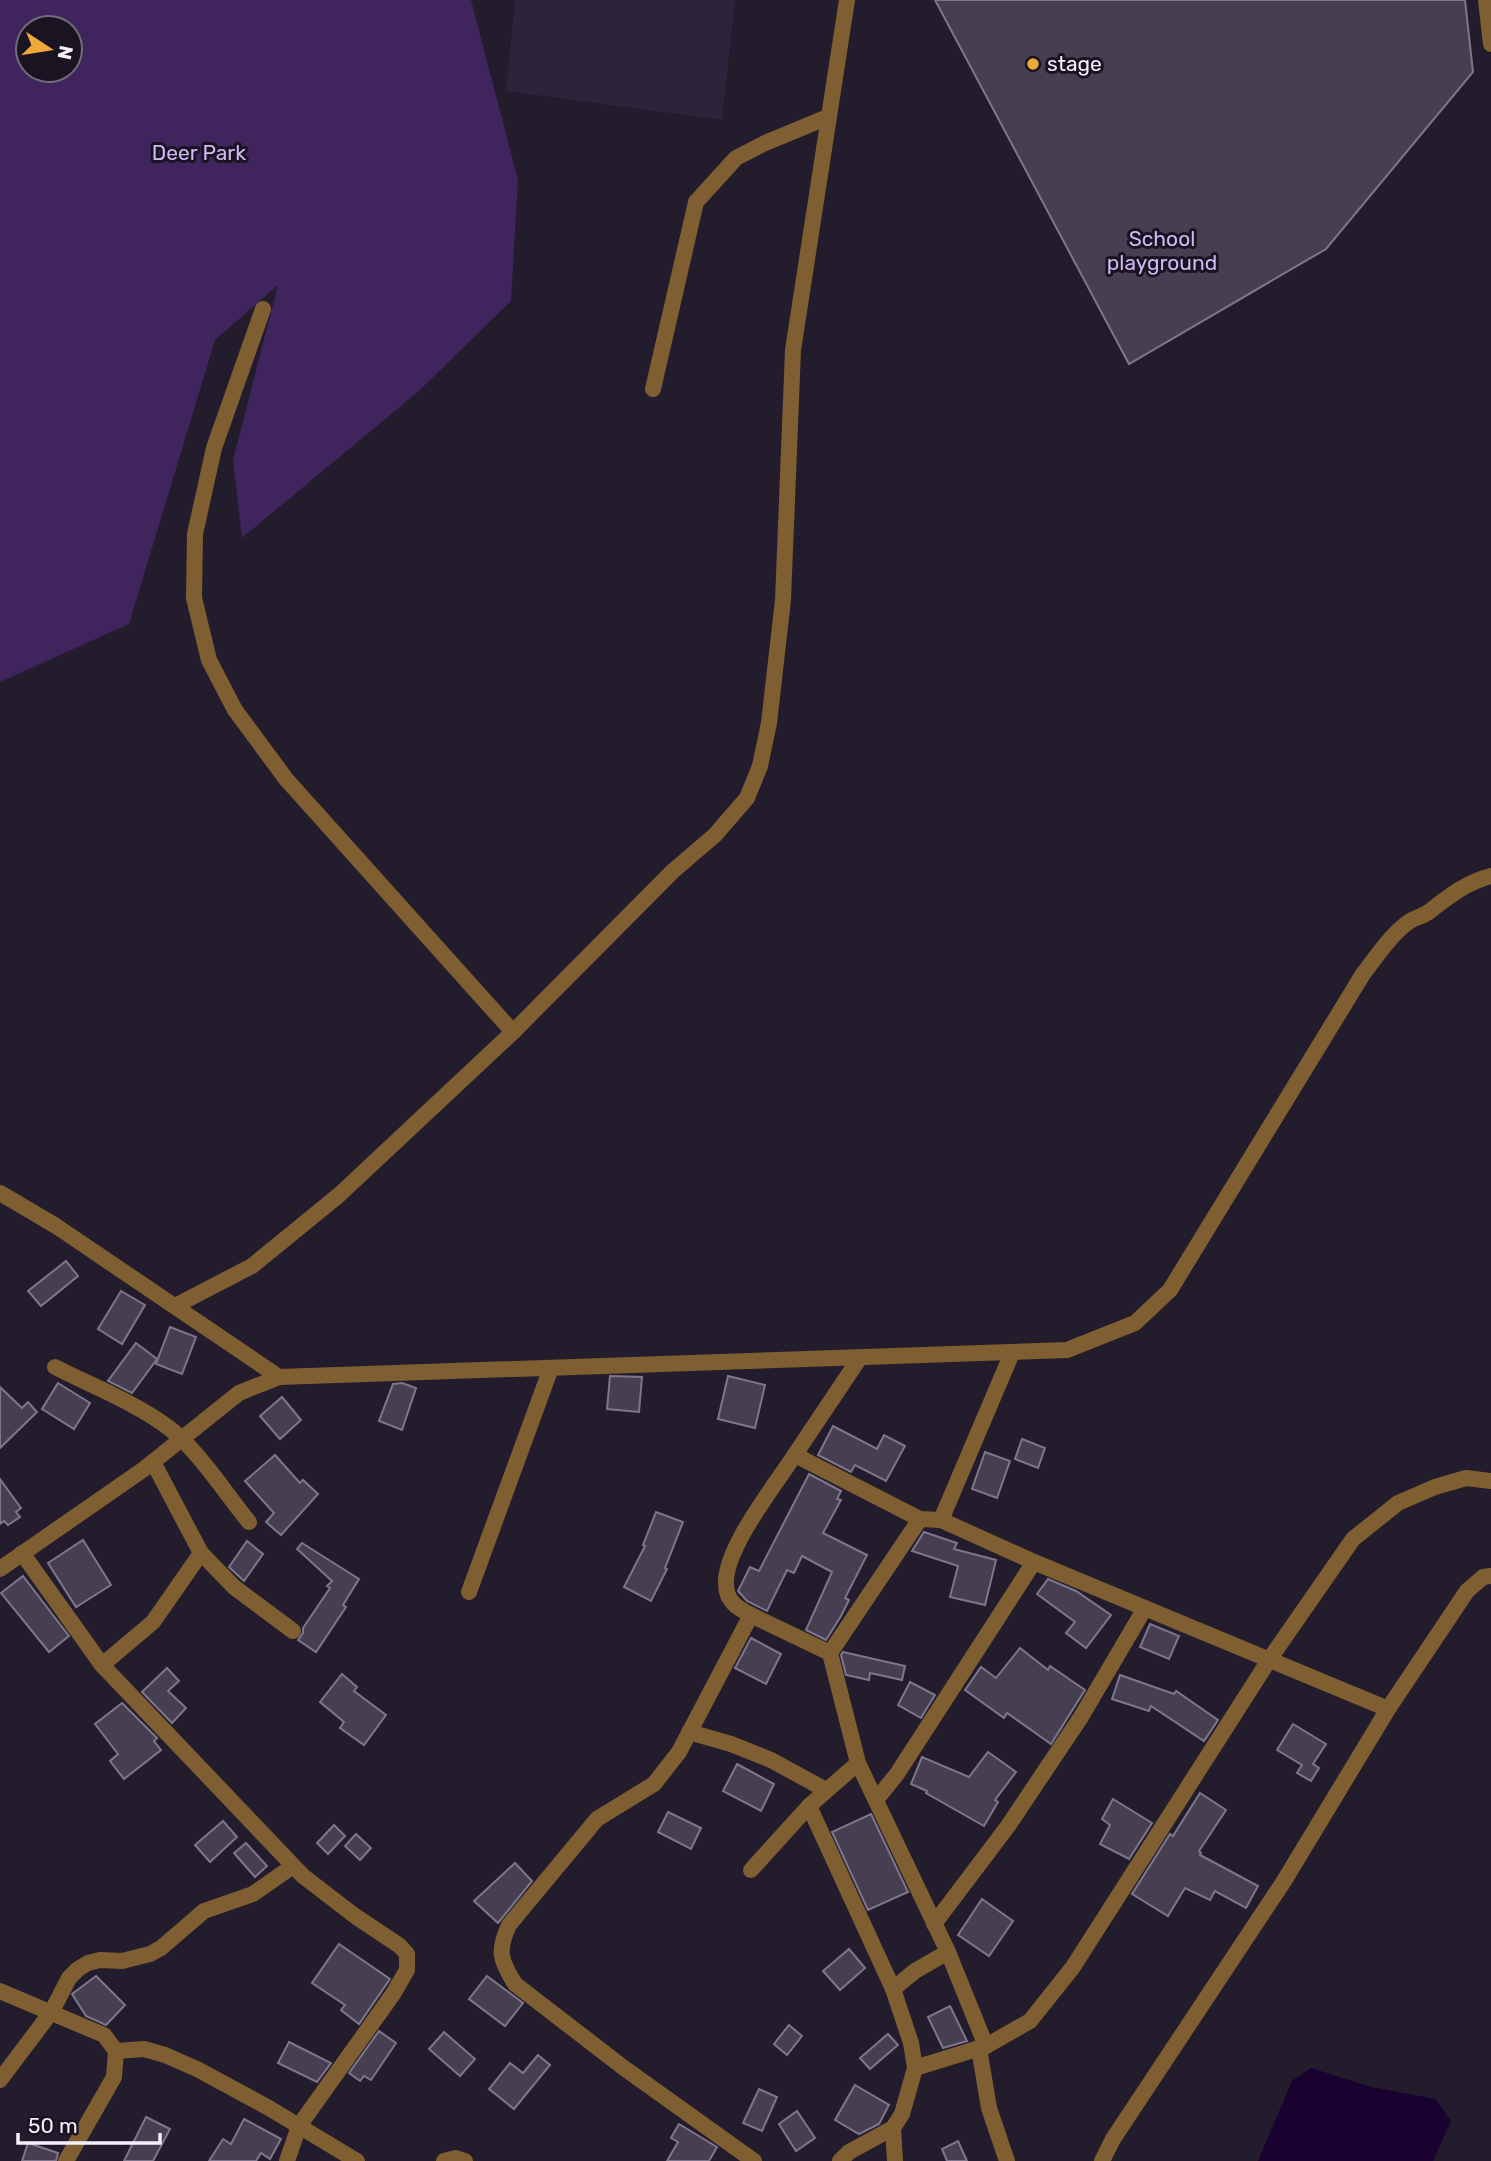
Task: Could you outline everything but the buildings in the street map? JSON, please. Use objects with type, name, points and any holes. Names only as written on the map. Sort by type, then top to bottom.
[{"type":"street","points":[[175,1306],[252,1266],[339,1195],[513,1032],[673,871],[715,835],[747,798],[760,766],[769,723],[783,600],[793,350],[847,0]]},
{"type":"street","points":[[1486,0],[1491,44]]},
{"type":"street","points":[[653,389],[696,201],[736,158],[828,117]]},
{"type":"street","points":[[263,309],[214,448],[195,534],[194,598],[209,660],[235,710],[286,779],[513,1032]]},
{"type":"street","points":[[0,1569],[153,1462],[239,1393],[279,1377],[1068,1350],[1135,1324],[1170,1290],[1371,963],[1410,921],[1423,916],[1454,892],[1476,880],[1491,876]]},
{"type":"street","points":[[0,1193],[56,1226],[279,1377]]},
{"type":"street","points":[[941,1520],[1012,1353]]},
{"type":"street","points":[[830,1653],[738,1609],[731,1602],[725,1583],[727,1566],[746,1529],[859,1359]]},
{"type":"street","points":[[55,1367],[144,1413],[181,1439],[249,1522]]},
{"type":"street","points":[[469,1592],[551,1368]]},
{"type":"street","points":[[795,1455],[920,1519],[941,1520],[1034,1562],[1388,1709]]},
{"type":"street","points":[[153,1462],[201,1553],[234,1587],[293,1631]]},
{"type":"street","points":[[915,2068],[982,2047],[1030,2021],[1073,1967],[1269,1660],[1353,1539],[1398,1503],[1435,1487],[1466,1478],[1491,1481]]},
{"type":"street","points":[[920,1519],[830,1653],[858,1763],[948,1952],[982,2047],[989,2108],[1007,2161]]},
{"type":"street","points":[[22,1553],[102,1665],[293,1866],[407,1954],[409,1962],[393,1994],[299,2126],[287,2161]]},
{"type":"street","points":[[102,1665],[153,1622],[201,1553]]},
{"type":"street","points":[[876,1800],[897,1774],[1034,1562]]},
{"type":"street","points":[[1102,2161],[1113,2139],[1284,1881],[1388,1709],[1467,1591],[1483,1577],[1491,1576]]},
{"type":"street","points":[[934,1924],[1008,1826],[1081,1717],[1144,1608]]},
{"type":"street","points":[[751,1615],[679,1752],[654,1784],[597,1819],[509,1925],[500,1951],[503,1965],[515,1983],[624,2068],[754,2161]]},
{"type":"street","points":[[689,1732],[731,1744],[771,1760],[827,1790]]},
{"type":"street","points":[[751,1870],[809,1806],[858,1763]]},
{"type":"street","points":[[809,1806],[893,1989],[911,2043],[915,2068],[902,2115],[893,2128],[849,2152],[840,2161]]},
{"type":"street","points":[[0,2080],[52,2011],[69,1978],[78,1969],[100,1960],[122,1961],[150,1954],[204,1912],[253,1894],[293,1866]]},
{"type":"street","points":[[893,1989],[915,1971],[948,1952]]},
{"type":"street","points":[[0,1991],[104,2035],[117,2051],[114,2077],[66,2161]]},
{"type":"street","points":[[117,2051],[144,2049],[165,2054],[197,2069],[357,2161]]},
{"type":"street","points":[[893,2128],[895,2161]]},
{"type":"street","points":[[444,2161],[456,2158],[465,2161]]},
{"type":"shaded area","points":[[515,0],[735,0],[722,120],[506,91]]},
{"type":"shaded area","points":[[1311,2068],[1371,2087],[1436,2099],[1451,2121],[1433,2161],[1258,2161],[1292,2081]]},
{"type":"green space","name":"Deer Park","points":[[0,0],[471,0],[518,180],[511,301],[420,390],[242,538],[233,460],[278,285],[215,340],[129,624],[0,682]]},
{"type":"place","name":"stage","points":[[1033,64]]},
{"type":"park label","name":"School playground","points":[[1162,251]]}]
